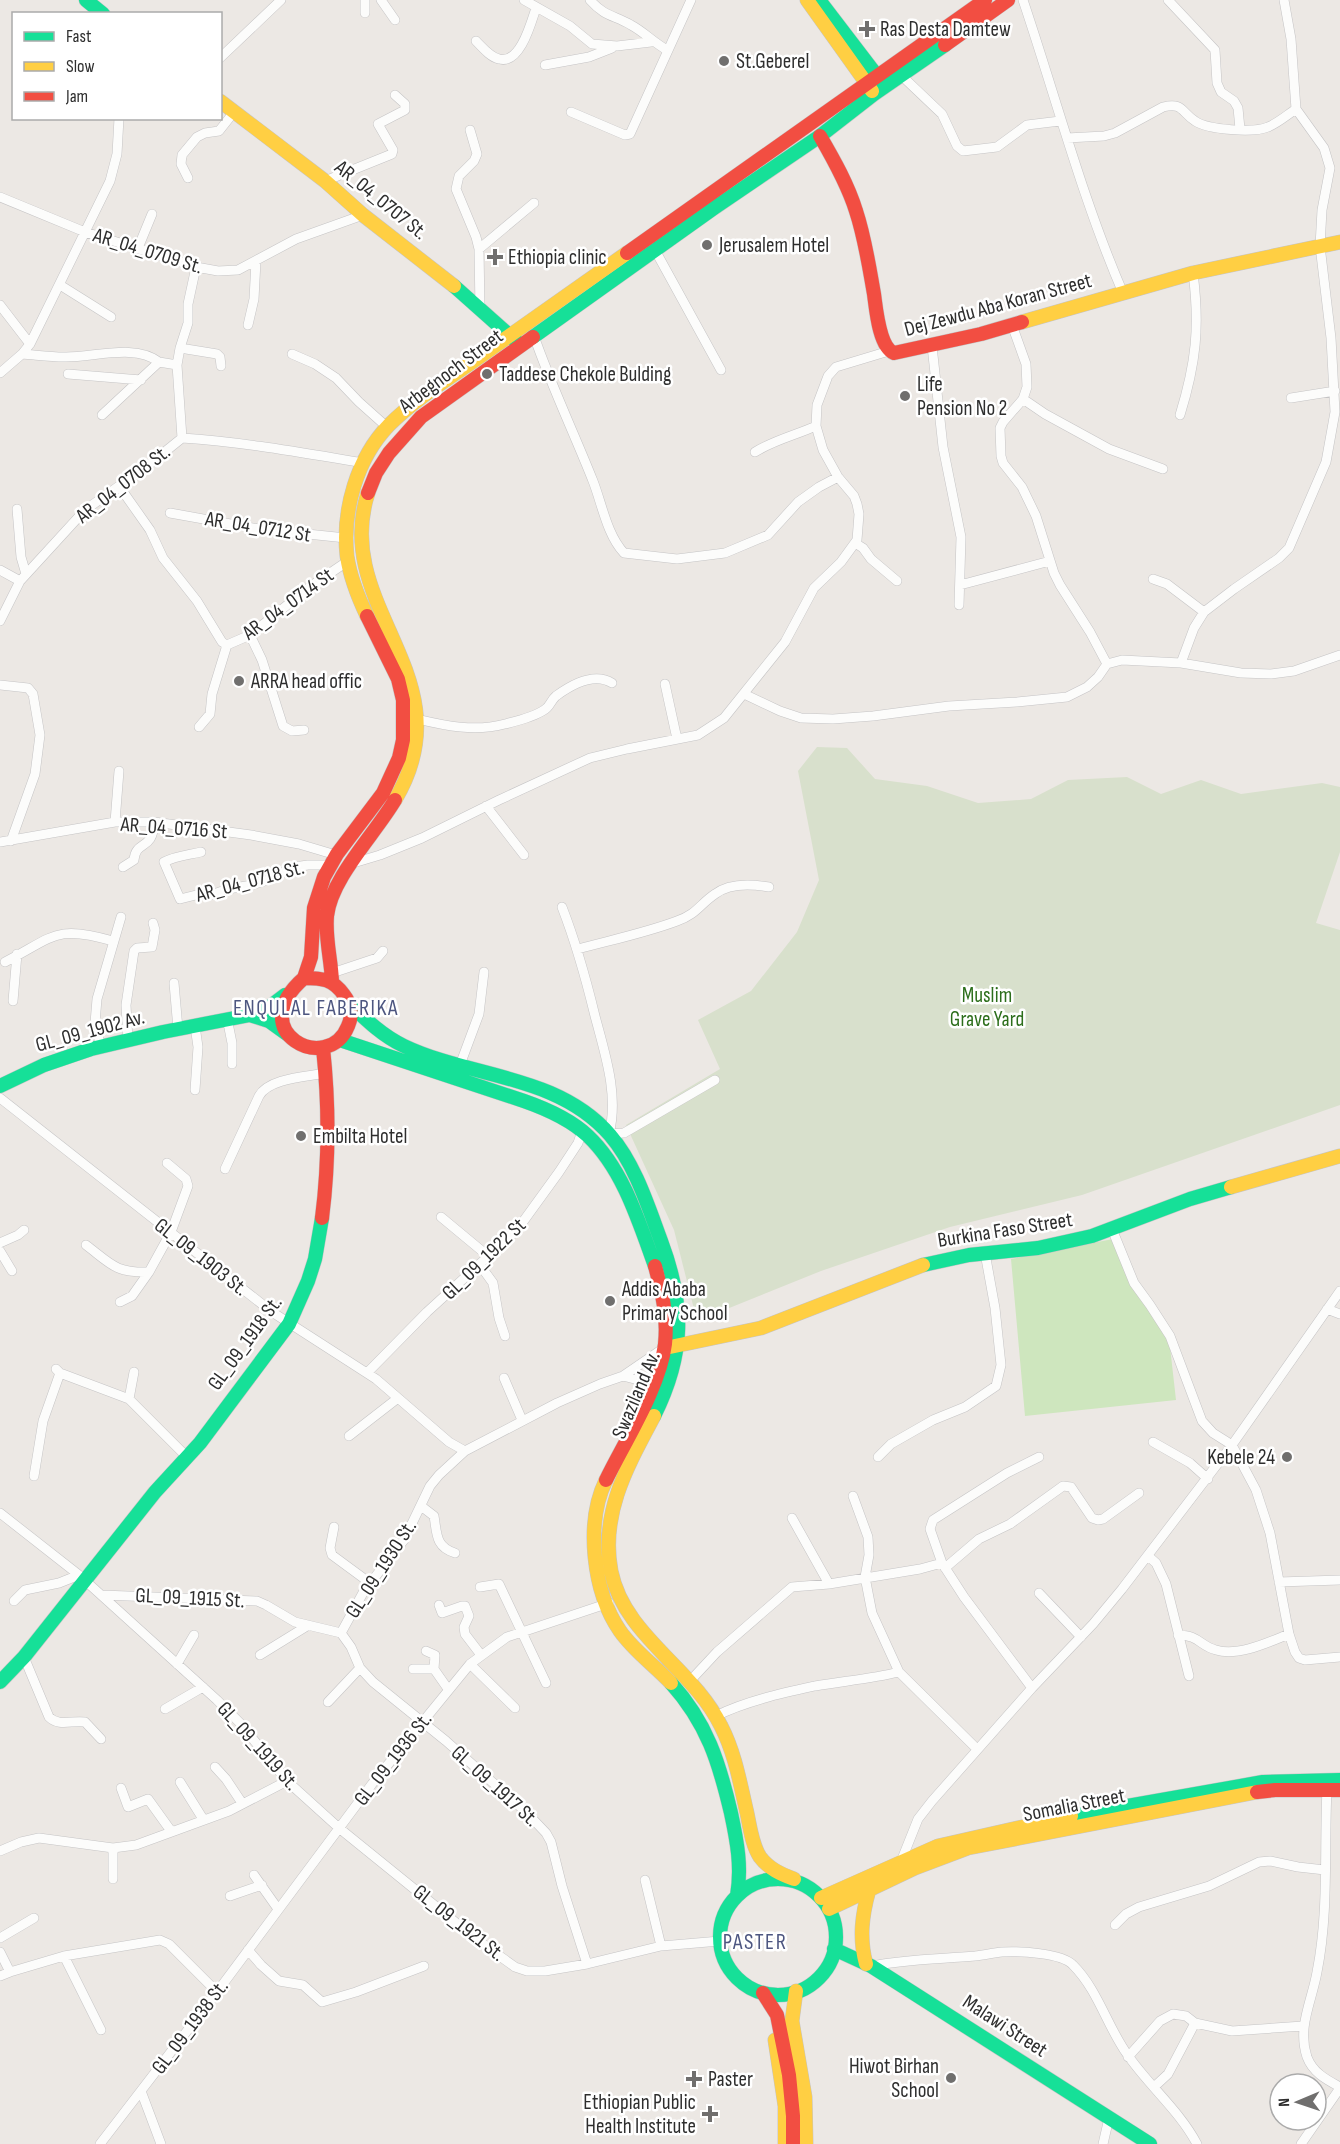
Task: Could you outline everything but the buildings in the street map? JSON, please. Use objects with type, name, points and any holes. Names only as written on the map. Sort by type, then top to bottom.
[{"type":"main road","points":[[86,0],[101,12]]},
{"type":"main road","points":[[807,0],[875,84]]},
{"type":"main road","points":[[819,0],[875,84]]},
{"type":"main road","name":"Arbegnoch Street","points":[[332,977],[326,918],[334,891],[348,865],[366,843],[401,789],[411,764],[417,735],[416,697],[404,658],[370,587],[362,556],[365,497],[384,457],[411,425],[515,341],[875,84],[985,0]]},
{"type":"main road","name":"Arbegnoch Street","points":[[304,978],[311,956],[314,908],[333,860],[383,796],[396,770],[404,732],[404,701],[398,680],[351,575],[346,538],[351,500],[364,463],[387,427],[427,393],[515,341],[534,336],[820,136],[875,84],[902,76],[1008,0]]},
{"type":"main road","name":"AR_04_0707 St.","points":[[222,103],[325,181],[363,215],[459,290],[515,341]]},
{"type":"main road","name":"Dej Zewdu Aba Koran Street","points":[[820,136],[846,184],[855,207],[878,319],[884,343],[889,351],[899,353],[932,346],[1193,273],[1340,242]]},
{"type":"main road","points":[[250,1015],[269,1021],[303,1046],[323,1048],[340,1040],[350,1023],[350,1004],[332,977],[304,978],[285,995],[281,1014],[287,1034]]},
{"type":"main road","name":"GL_09_1902 Av.","points":[[0,1086],[43,1064],[128,1040],[250,1015],[268,1008],[285,995]]},
{"type":"main road","name":"Swaziland Av.","points":[[350,1004],[372,1025],[409,1048],[525,1084],[555,1096],[585,1113],[609,1134],[637,1181],[669,1258],[680,1303],[681,1332],[671,1347],[601,1491],[596,1510],[594,1547],[596,1568],[605,1604],[616,1625],[630,1644],[662,1674],[685,1700],[699,1719],[712,1745],[739,1846],[741,1876],[737,1896]]},
{"type":"main road","name":"Swaziland Av.","points":[[340,1040],[368,1047],[407,1063],[548,1109],[572,1122],[597,1145],[611,1164],[654,1264],[664,1302],[666,1332],[671,1347],[664,1394],[626,1469],[612,1511],[609,1553],[614,1583],[620,1599],[638,1628],[690,1680],[716,1716],[739,1772],[758,1853],[773,1871],[794,1879]]},
{"type":"main road","name":"GL_09_1918 St.","points":[[0,1682],[24,1657],[82,1577],[188,1457],[289,1324],[306,1290],[322,1225],[326,1073],[323,1048]]},
{"type":"main road","name":"Burkina Faso Street","points":[[671,1347],[761,1328],[920,1266],[951,1258],[1054,1245],[1092,1236],[1190,1199],[1340,1156]]},
{"type":"main road","points":[[825,1903],[898,1869],[938,1846],[1102,1809],[1263,1782],[1340,1780]]},
{"type":"main road","name":"Somalia Street","points":[[825,1903],[869,1890],[898,1869],[1039,1833],[1232,1796],[1275,1790],[1333,1790]]},
{"type":"main road","points":[[794,1879],[811,1889],[825,1903],[834,1922],[836,1935],[834,1949],[826,1970],[810,1985],[792,1992],[774,1995],[760,1992],[747,1986],[726,1962],[720,1941],[722,1925],[727,1909],[737,1896],[760,1881],[794,1879]]},
{"type":"main road","points":[[868,1965],[860,1939],[860,1927],[869,1890]]},
{"type":"main road","name":"Malawi Street","points":[[834,1949],[868,1965],[1150,2144]]},
{"type":"main road","points":[[760,1992],[774,2038],[785,2106],[785,2144]]},
{"type":"main road","points":[[760,1992],[777,2015],[789,2075],[793,2116],[792,2144]]},
{"type":"main road","points":[[792,1992],[783,2004],[783,2014],[797,2095],[798,2144]]},
{"type":"main road","points":[[792,1992],[792,2020],[805,2097],[806,2144]]},
{"type":"street","points":[[222,56],[281,0]]},
{"type":"street","points":[[365,0],[365,13]]},
{"type":"street","points":[[381,0],[395,20]]},
{"type":"street","points":[[524,0],[570,26],[592,44],[617,46],[651,42]]},
{"type":"street","points":[[590,0],[607,15],[628,23],[651,42],[667,50]]},
{"type":"street","points":[[571,112],[625,135],[630,134],[691,0]]},
{"type":"street","points":[[1023,0],[1060,121],[1106,253],[1123,293]]},
{"type":"street","points":[[1168,0],[1215,50],[1217,83],[1221,92],[1234,101],[1239,108],[1240,129]]},
{"type":"street","points":[[1181,663],[1194,628],[1204,612],[1234,588],[1280,558],[1289,548],[1326,462],[1333,428],[1335,391],[1320,246],[1322,210],[1330,171],[1324,148],[1296,109],[1291,39],[1284,0]]},
{"type":"street","points":[[476,41],[494,57],[500,60],[506,59],[519,50],[536,8]]},
{"type":"street","points":[[545,65],[589,57],[617,46]]},
{"type":"street","points":[[902,76],[942,114],[957,146],[963,151],[997,147],[1027,125],[1060,121]]},
{"type":"street","points":[[325,181],[392,154],[393,150],[378,124],[405,110],[405,104],[395,95]]},
{"type":"street","points":[[1067,138],[1104,136],[1115,133],[1171,105],[1179,106],[1202,126],[1223,130],[1260,130],[1270,127],[1296,109]]},
{"type":"street","points":[[188,178],[181,164],[182,155],[197,137],[219,131],[234,112]]},
{"type":"street","points":[[0,373],[30,344],[110,181],[116,164],[119,120]]},
{"type":"street","points":[[470,130],[477,154],[459,176],[456,189],[479,249],[480,309]]},
{"type":"street","points":[[1330,171],[1340,164]]},
{"type":"street","name":"AR_04_0709 St.","points":[[0,197],[85,232],[196,267],[229,271],[238,270],[296,239],[363,215]]},
{"type":"street","points":[[479,249],[534,203]]},
{"type":"street","points":[[138,248],[152,214]]},
{"type":"street","points":[[655,250],[720,370]]},
{"type":"street","points":[[248,325],[254,299],[256,261]]},
{"type":"street","points":[[182,438],[177,365],[188,323],[188,304],[196,267]]},
{"type":"street","points":[[1180,415],[1196,348],[1193,273]]},
{"type":"street","points":[[60,285],[111,317]]},
{"type":"street","points":[[0,305],[30,344]]},
{"type":"street","points":[[1012,325],[1026,364],[1027,387],[1023,399],[1000,428],[1001,456],[1003,463],[1029,500],[1060,585],[1107,664]]},
{"type":"street","points":[[534,336],[615,541],[624,553],[677,559],[702,558],[725,553],[768,535],[798,502],[838,477]]},
{"type":"street","points":[[1331,338],[1340,346]]},
{"type":"street","points":[[932,346],[943,447],[961,537],[958,605]]},
{"type":"street","points":[[180,348],[217,354],[220,357],[221,366]]},
{"type":"street","points":[[348,865],[405,845],[590,758],[698,735],[724,718],[790,633],[814,588],[841,562],[855,543],[859,514],[857,504],[823,450],[816,426],[817,405],[832,371],[839,366],[889,351]]},
{"type":"street","points":[[22,354],[63,357],[115,353],[149,356],[159,362],[177,365]]},
{"type":"street","points":[[292,354],[315,364],[336,378],[387,427]]},
{"type":"street","points":[[102,415],[159,362]]},
{"type":"street","points":[[68,374],[141,380]]},
{"type":"street","points":[[1291,398],[1335,391]]},
{"type":"street","points":[[1023,399],[1045,414],[1109,449],[1163,469]]},
{"type":"street","points":[[755,452],[772,442],[816,426]]},
{"type":"street","name":"AR_04_0708 St.","points":[[0,621],[23,578],[85,510],[182,438],[268,446],[364,463]]},
{"type":"street","points":[[119,486],[150,530],[163,558],[197,601],[224,644]]},
{"type":"street","points":[[0,570],[23,578],[17,509]]},
{"type":"street","name":"AR_04_0712 St","points":[[170,513],[259,529],[346,538]]},
{"type":"street","points":[[855,543],[897,581]]},
{"type":"street","name":"AR_04_0714 St","points":[[199,727],[210,714],[212,694],[224,644],[250,634],[310,586],[348,561]]},
{"type":"street","points":[[960,585],[1050,561]]},
{"type":"street","points":[[1153,579],[1167,584],[1204,612]]},
{"type":"street","points":[[250,634],[262,660],[284,726],[292,731],[304,730]]},
{"type":"street","points":[[744,694],[801,718],[833,719],[958,705],[1067,697],[1087,687],[1107,664],[1122,660],[1181,663],[1241,673],[1264,674],[1294,671],[1340,656]]},
{"type":"street","points":[[417,719],[460,728],[504,725],[546,709],[554,697],[587,680],[603,678],[612,683]]},
{"type":"street","points":[[665,684],[677,739]]},
{"type":"street","points":[[0,685],[21,686],[28,688],[33,694],[40,735],[35,774],[10,841]]},
{"type":"street","points":[[115,822],[119,771]]},
{"type":"street","points":[[486,806],[524,855]]},
{"type":"street","name":"AR_04_0716 St","points":[[0,842],[115,822],[154,822],[186,825],[299,844],[333,860]]},
{"type":"street","points":[[123,867],[134,860],[134,853],[139,847],[151,840],[154,822]]},
{"type":"street","name":"AR_04_0718 St.","points":[[201,852],[173,857],[164,862],[180,899],[196,895],[211,895],[260,883],[294,867],[333,860]]},
{"type":"street","points":[[578,949],[679,921],[700,909],[716,892],[724,889],[754,885],[769,887]]},
{"type":"street","points":[[562,907],[578,949],[607,1062],[612,1100],[612,1122],[609,1134],[624,1133],[715,1080]]},
{"type":"street","points":[[101,1048],[95,1023],[97,999],[121,917]]},
{"type":"street","points":[[128,1040],[126,1005],[134,951],[137,948],[152,947],[155,930],[153,923]]},
{"type":"street","points":[[5,962],[51,936],[61,933],[84,933],[113,941]]},
{"type":"street","points":[[332,977],[376,958],[383,951]]},
{"type":"street","points":[[13,1001],[17,954]]},
{"type":"street","points":[[460,1065],[479,1014],[484,972]]},
{"type":"street","points":[[174,983],[178,1029]]},
{"type":"street","points":[[227,1018],[232,1042],[232,1064]]},
{"type":"street","points":[[195,1026],[198,1047],[195,1090]]},
{"type":"street","points":[[225,1169],[265,1087],[326,1073]]},
{"type":"street","name":"GL_09_1903 St.","points":[[0,1098],[289,1324],[385,1385],[449,1442],[465,1450]]},
{"type":"street","name":"GL_09_1922 St","points":[[368,1373],[427,1312],[480,1265],[528,1216],[570,1156],[582,1131]]},
{"type":"street","points":[[120,1302],[132,1296],[148,1272],[171,1232],[188,1184],[186,1179],[167,1163]]},
{"type":"street","points":[[441,1217],[488,1256]]},
{"type":"street","points":[[1112,1229],[1134,1283],[1170,1336],[1202,1421],[1213,1434],[1232,1445],[1261,1502],[1270,1533],[1289,1634],[1295,1652],[1302,1659],[1340,1657]]},
{"type":"street","points":[[0,1243],[24,1230]]},
{"type":"street","points":[[86,1245],[118,1269],[148,1272]]},
{"type":"street","points":[[0,1251],[12,1271]]},
{"type":"street","points":[[878,1457],[891,1444],[933,1420],[966,1407],[996,1386],[1001,1365],[995,1308],[985,1253]]},
{"type":"street","points":[[480,1265],[493,1283],[499,1318],[505,1336]]},
{"type":"street","points":[[898,1869],[918,1819],[977,1749],[1081,1637],[1148,1556],[1208,1479],[1340,1291]]},
{"type":"street","points":[[1327,1309],[1340,1314]]},
{"type":"street","name":"GL_09_1930 St.","points":[[341,1633],[370,1583],[404,1540],[430,1486],[465,1450],[522,1420],[600,1384],[623,1376],[671,1347]]},
{"type":"street","points":[[34,1476],[43,1421],[58,1371],[129,1399],[188,1457]]},
{"type":"street","points":[[129,1399],[134,1372]]},
{"type":"street","points":[[623,1376],[653,1384]]},
{"type":"street","points":[[504,1378],[522,1420]]},
{"type":"street","points":[[349,1436],[398,1398]]},
{"type":"street","points":[[1152,1442],[1190,1463],[1208,1479]]},
{"type":"street","points":[[1032,1688],[943,1565],[930,1532],[931,1522],[993,1481],[1039,1457]]},
{"type":"street","points":[[690,1680],[717,1652],[786,1591],[798,1586],[829,1584],[943,1565],[979,1539],[1010,1524],[1063,1485],[1071,1487],[1092,1518],[1098,1520],[1103,1519],[1139,1493]]},
{"type":"street","points":[[853,1496],[867,1537],[869,1555],[865,1577],[872,1613],[899,1672],[977,1749]]},
{"type":"street","name":"GL_09_1930 St.","points":[[421,1506],[434,1516],[439,1542],[448,1551],[454,1553]]},
{"type":"street","name":"GL_09_1919 St.","points":[[0,1513],[82,1577],[203,1687],[240,1723],[286,1781],[339,1828]]},
{"type":"street","points":[[792,1518],[829,1584]]},
{"type":"street","points":[[334,1527],[330,1548],[332,1554],[370,1583]]},
{"type":"street","points":[[1148,1556],[1156,1563],[1163,1575],[1189,1676]]},
{"type":"street","points":[[14,1601],[25,1590],[82,1577]]},
{"type":"street","points":[[1279,1582],[1340,1580]]},
{"type":"street","points":[[480,1587],[499,1584],[546,1683]]},
{"type":"street","points":[[1039,1593],[1081,1637]]},
{"type":"street","name":"GL_09_1915 St.","points":[[102,1595],[256,1601],[295,1622],[341,1633]]},
{"type":"street","name":"GL_09_1936 St.","points":[[339,1828],[448,1689],[481,1655],[507,1637],[620,1599]]},
{"type":"street","points":[[439,1605],[442,1613],[465,1606],[469,1617],[464,1627],[465,1634],[481,1655]]},
{"type":"street","points":[[260,1655],[307,1626]]},
{"type":"street","points":[[341,1633],[351,1647],[360,1668],[389,1697],[422,1721]]},
{"type":"street","points":[[1179,1635],[1190,1635],[1214,1650],[1221,1651],[1257,1647],[1289,1634]]},
{"type":"street","points":[[177,1664],[194,1635]]},
{"type":"street","points":[[426,1651],[435,1655],[434,1669],[448,1689]]},
{"type":"street","points":[[24,1657],[49,1717],[58,1723],[85,1722],[101,1739]]},
{"type":"street","points":[[470,1664],[515,1708]]},
{"type":"street","points":[[328,1702],[360,1668]]},
{"type":"street","points":[[413,1669],[434,1669]]},
{"type":"street","points":[[716,1716],[741,1706],[803,1689],[876,1678],[899,1672]]},
{"type":"street","points":[[165,1709],[203,1687]]},
{"type":"street","name":"GL_09_1917 St.","points":[[422,1721],[510,1798],[546,1833],[551,1842],[562,1886],[587,1964]]},
{"type":"street","points":[[215,1767],[242,1803]]},
{"type":"street","points":[[0,1851],[21,1842],[39,1838],[113,1848],[136,1845],[229,1811],[286,1781]]},
{"type":"street","points":[[180,1782],[203,1819]]},
{"type":"street","points":[[121,1788],[128,1807],[148,1799],[171,1831]]},
{"type":"street","points":[[1301,2144],[1340,2088],[1322,2077],[1310,2064],[1306,2056],[1303,2026],[1318,1965],[1333,1790]]},
{"type":"street","name":"GL_09_1938 St.","points":[[100,2144],[339,1828]]},
{"type":"street","name":"GL_09_1921 St.","points":[[339,1828],[476,1939],[515,1967],[528,1971],[545,1971],[587,1964],[660,1946],[720,1941]]},
{"type":"street","points":[[113,1848],[113,1879]]},
{"type":"street","points":[[1115,1925],[1126,1914],[1140,1907],[1209,1886],[1259,1862],[1270,1861],[1325,1870]]},
{"type":"street","points":[[254,1875],[279,1909]]},
{"type":"street","points":[[645,1880],[660,1946]]},
{"type":"street","points":[[230,1896],[262,1885]]},
{"type":"street","points":[[0,1938],[34,1918]]},
{"type":"street","points":[[0,1976],[64,1956],[160,1940],[169,1944],[217,1992]]},
{"type":"street","points":[[248,1950],[279,1981],[303,1985],[322,2002],[356,1992],[423,1966]]},
{"type":"street","points":[[0,1952],[10,1972]]},
{"type":"street","points":[[868,1965],[900,1960],[1008,1952],[1056,1956],[1065,1959],[1075,1967],[1096,1998],[1128,2057],[1197,2144]]},
{"type":"street","points":[[64,1956],[101,2030]]},
{"type":"street","points":[[1128,2057],[1165,2016],[1173,2013],[1196,2023],[1240,2031],[1303,2026]]},
{"type":"street","points":[[1154,2087],[1168,2074],[1196,2023]]},
{"type":"street","points":[[141,2091],[161,2144]]},
{"type":"street","points":[[1103,2144],[1109,2118]]},
{"type":"green space","name":"Muslim Grave Yard","points":[[817,747],[847,748],[875,779],[927,786],[978,803],[1031,799],[1068,780],[1127,777],[1161,794],[1201,780],[1241,794],[1322,783],[1340,787],[1340,852],[1316,923],[1340,930],[1340,1105],[1082,1195],[950,1227],[821,1271],[697,1321],[674,1230],[626,1125],[720,1069],[698,1020],[751,991],[797,932],[819,880],[798,771]]},
{"type":"green space","points":[[1118,1238],[1133,1288],[1169,1338],[1176,1400],[1025,1416],[1011,1259]]},
{"type":"traffic: fast","points":[[86,0],[101,12]]},
{"type":"traffic: fast","points":[[819,0],[884,85]]},
{"type":"traffic: fast","points":[[533,337],[714,208],[820,136],[874,94],[945,45]]},
{"type":"traffic: fast","points":[[454,286],[517,342]]},
{"type":"traffic: fast","points":[[0,1086],[44,1065],[91,1049],[250,1015],[268,1008],[285,995]]},
{"type":"traffic: fast","points":[[350,1004],[382,1033],[404,1046],[430,1057],[539,1088],[565,1100],[589,1115],[619,1146],[640,1186],[661,1241],[669,1264],[678,1308],[678,1329],[672,1372],[654,1416]]},
{"type":"traffic: fast","points":[[250,1015],[269,1021],[287,1034]]},
{"type":"traffic: fast","points":[[340,1040],[533,1104],[574,1124],[588,1136],[611,1164],[629,1197],[655,1266]]},
{"type":"traffic: fast","points":[[923,1265],[969,1255],[1038,1248],[1092,1236],[1190,1199],[1231,1187]]},
{"type":"traffic: fast","points":[[0,1682],[24,1657],[155,1492],[200,1443],[289,1324],[315,1259],[322,1218]]},
{"type":"traffic: fast","points":[[671,1683],[703,1728],[722,1777],[737,1844],[739,1864],[737,1896]]},
{"type":"traffic: fast","points":[[1071,1816],[1263,1782],[1340,1780]]},
{"type":"traffic: fast","points":[[778,1879],[800,1884],[819,1896],[831,1915],[836,1937],[831,1959],[819,1978],[800,1990],[778,1995],[756,1990],[737,1978],[725,1959],[720,1937],[725,1915],[737,1896],[756,1884],[778,1879]]},
{"type":"traffic: fast","points":[[834,1949],[871,1966],[1150,2144]]},
{"type":"traffic: slow","points":[[807,0],[872,91]]},
{"type":"traffic: slow","points":[[222,103],[325,181],[363,215],[454,286]]},
{"type":"traffic: slow","points":[[1022,322],[1193,273],[1340,242]]},
{"type":"traffic: slow","points":[[367,616],[348,564],[347,521],[360,469],[378,438],[389,425],[423,396],[627,253]]},
{"type":"traffic: slow","points":[[368,493],[362,534],[367,572],[409,679],[416,716],[413,756],[395,800]]},
{"type":"traffic: slow","points":[[1231,1187],[1340,1156]]},
{"type":"traffic: slow","points":[[670,1347],[761,1328],[923,1265]]},
{"type":"traffic: slow","points":[[654,1416],[626,1471],[613,1509],[609,1529],[611,1571],[618,1594],[630,1614],[644,1633],[694,1686],[709,1705],[721,1726],[734,1757],[752,1836],[760,1857],[771,1868],[794,1879]]},
{"type":"traffic: slow","points":[[606,1480],[599,1497],[594,1536],[595,1557],[603,1597],[620,1631],[671,1683]]},
{"type":"traffic: slow","points":[[829,1909],[915,1868],[968,1848],[1257,1792]]},
{"type":"traffic: slow","points":[[821,1898],[938,1846],[1071,1816]]},
{"type":"traffic: slow","points":[[866,1964],[862,1927],[869,1890]]},
{"type":"traffic: slow","points":[[796,1991],[792,2021],[805,2097],[806,2144]]},
{"type":"traffic: slow","points":[[775,2040],[785,2106],[785,2144]]},
{"type":"traffic: jam","points":[[627,253],[985,0]]},
{"type":"traffic: jam","points":[[945,45],[1008,0]]},
{"type":"traffic: jam","points":[[820,136],[853,201],[862,231],[879,326],[889,349],[894,353],[981,334],[1022,322]]},
{"type":"traffic: jam","points":[[368,493],[376,473],[389,453],[421,417],[533,337]]},
{"type":"traffic: jam","points":[[304,978],[311,957],[314,908],[324,877],[337,854],[383,793],[399,758],[403,740],[403,700],[398,679],[367,616]]},
{"type":"traffic: jam","points":[[332,981],[327,940],[327,916],[330,901],[355,856],[395,800]]},
{"type":"traffic: jam","points":[[304,978],[322,979],[336,986],[350,1006],[348,1026],[338,1041],[324,1047],[309,1047],[295,1041],[285,1030],[282,1015],[287,998],[304,978]]},
{"type":"traffic: jam","points":[[322,1218],[327,1133],[323,1048]]},
{"type":"traffic: jam","points":[[606,1480],[641,1414],[662,1361],[666,1334],[665,1314],[655,1266]]},
{"type":"traffic: jam","points":[[1257,1792],[1340,1790]]},
{"type":"traffic: jam","points":[[763,1993],[777,2015],[789,2075],[793,2144]]},
{"type":"place","name":"Ras Desta Damtew","points":[[867,29]]},
{"type":"place","name":"St.Geberel","points":[[724,61]]},
{"type":"place","name":"Jerusalem Hotel","points":[[707,245]]},
{"type":"place","name":"Ethiopia clinic","points":[[495,257]]},
{"type":"place","name":"Taddese Chekole Bulding","points":[[487,374]]},
{"type":"place","name":"Life Pension No 2","points":[[905,396]]},
{"type":"place","name":"ARRA head offic","points":[[239,681]]},
{"type":"place","name":"Embilta Hotel","points":[[301,1136]]},
{"type":"place","name":"Addis Ababa Primary School","points":[[610,1301]]},
{"type":"place","name":"Kebele 24","points":[[1287,1457]]},
{"type":"place","name":"Hiwot Birhan School","points":[[951,2078]]},
{"type":"place","name":"Paster","points":[[694,2079]]},
{"type":"place","name":"Ethiopian Public Health Institute","points":[[710,2114]]},
{"type":"district","name":"ENQULAL FABERIKA","points":[[316,1008]]},
{"type":"district","name":"PASTER","points":[[755,1942]]}]
